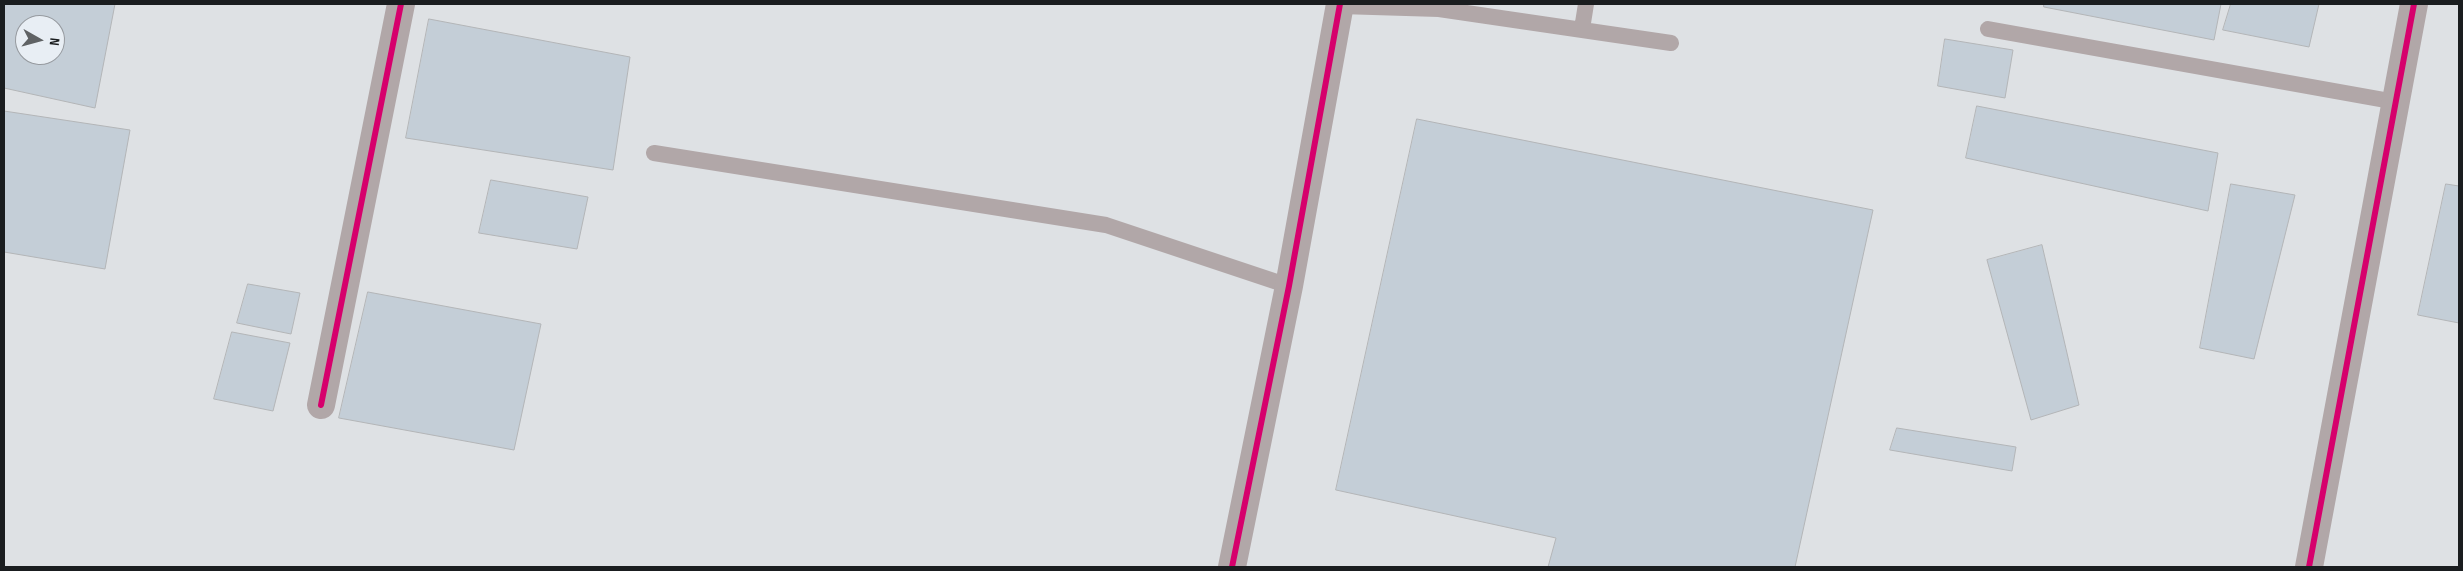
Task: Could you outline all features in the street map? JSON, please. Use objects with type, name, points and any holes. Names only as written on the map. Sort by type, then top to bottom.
[{"type":"street","points":[[321,406],[401,4]]},
{"type":"street","points":[[2309,567],[2414,4]]},
{"type":"street","points":[[1232,567],[1290,286],[1340,5]]},
{"type":"lane","points":[[1582,29],[1586,4]]},
{"type":"lane","points":[[1340,5],[1440,7],[1671,43]]},
{"type":"lane","points":[[1988,29],[2396,102]]},
{"type":"lane","points":[[654,153],[1106,225],[1290,286]]},
{"type":"building","points":[[4,4],[115,4],[95,108],[4,88]]},
{"type":"building","points":[[2044,4],[2221,4],[2214,40],[2044,7]]},
{"type":"building","points":[[2231,4],[2319,4],[2309,47],[2223,30]]},
{"type":"building","points":[[429,19],[630,57],[613,170],[406,138]]},
{"type":"building","points":[[1945,39],[2013,50],[2005,98],[1938,86]]},
{"type":"building","points":[[1977,106],[2218,153],[2208,211],[1966,158]]},
{"type":"building","points":[[4,111],[130,130],[105,269],[4,252]]},
{"type":"building","points":[[1417,119],[1873,210],[1795,567],[1548,567],[1556,538],[1336,490]]},
{"type":"building","points":[[491,180],[588,197],[577,249],[479,233]]},
{"type":"building","points":[[2231,184],[2295,195],[2254,359],[2200,348]]},
{"type":"building","points":[[2446,184],[2459,186],[2459,323],[2418,315]]},
{"type":"building","points":[[2042,245],[2079,405],[2031,420],[1987,260]]},
{"type":"building","points":[[248,284],[300,293],[291,334],[237,323]]},
{"type":"building","points":[[368,292],[541,324],[514,450],[339,418]]},
{"type":"building","points":[[232,332],[290,343],[273,411],[214,399]]},
{"type":"building","points":[[1897,428],[2016,447],[2012,471],[1890,450]]},
{"type":"cycle path","points":[[321,405],[401,4]]},
{"type":"cycle path","points":[[1232,567],[1289,286],[1340,4]]},
{"type":"cycle path","points":[[2309,567],[2414,4]]}]
